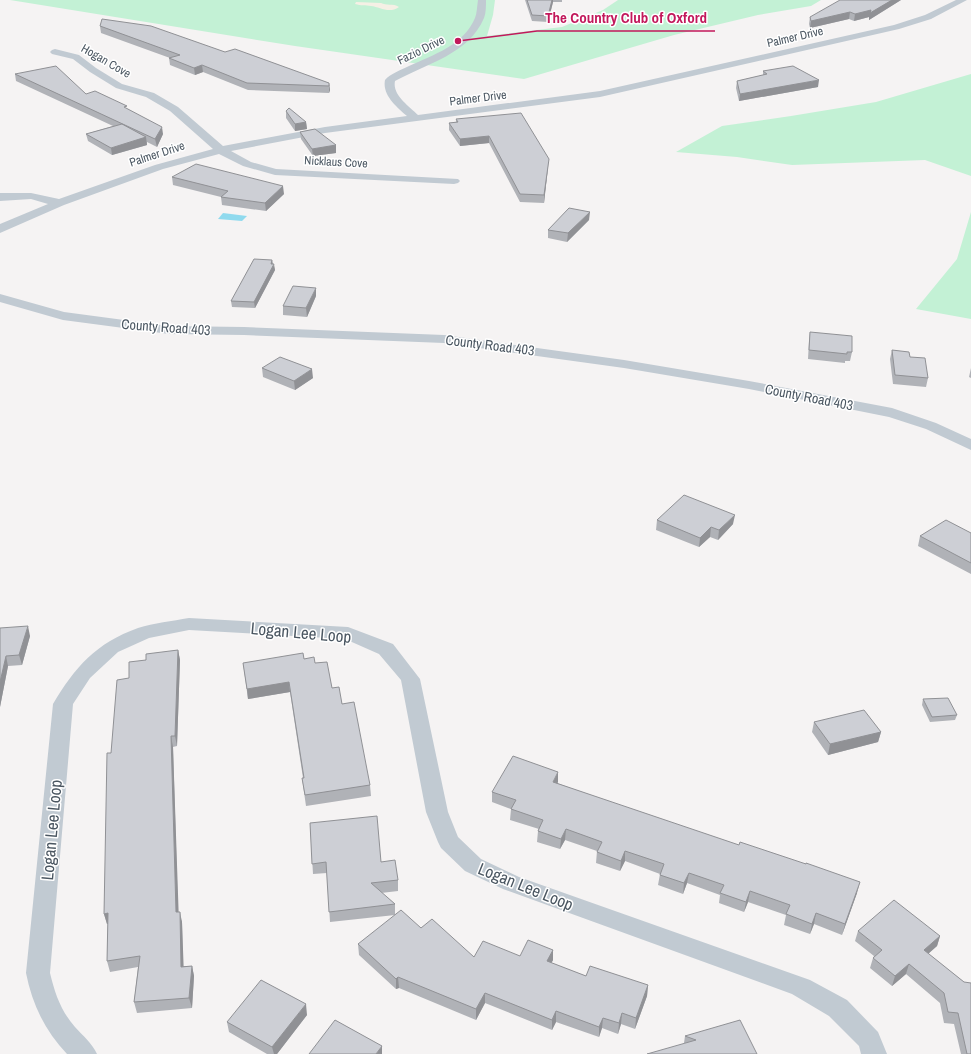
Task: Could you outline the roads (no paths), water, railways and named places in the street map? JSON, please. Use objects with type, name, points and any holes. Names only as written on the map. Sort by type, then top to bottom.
[{"type":"street","name":"Fazio Drive","points":[[415,118],[389,91],[388,85],[390,80],[442,55],[472,34],[483,9],[482,0]]},
{"type":"street","name":"Palmer Drive","points":[[0,229],[60,203],[159,167],[221,150],[305,133],[569,99],[645,85],[896,27],[928,17],[963,0]]},
{"type":"street","name":"Hogan Cove","points":[[55,52],[76,57],[93,70],[119,86],[150,95],[174,109],[221,150]]},
{"type":"street","name":"Nicklaus Cove","points":[[221,150],[247,164],[275,172],[454,181]]},
{"type":"street","points":[[0,197],[31,196],[60,203]]},
{"type":"street","name":"County Road 403","points":[[0,298],[63,316],[169,330],[244,331],[444,339],[624,364],[749,385],[892,413],[931,426],[971,445]]},
{"type":"street","name":"Logan Lee Loop","points":[[84,1054],[54,1020],[41,993],[38,973],[63,704],[83,673],[111,648],[144,633],[189,624],[348,633],[386,649],[410,678],[437,812],[449,842],[473,865],[510,883],[801,987],[838,1008],[869,1040],[874,1054]]},
{"type":"water","points":[[223,213],[247,216],[242,221],[218,219]]},
{"type":"place","name":"The Country Club of Oxford","points":[[458,41]]}]
